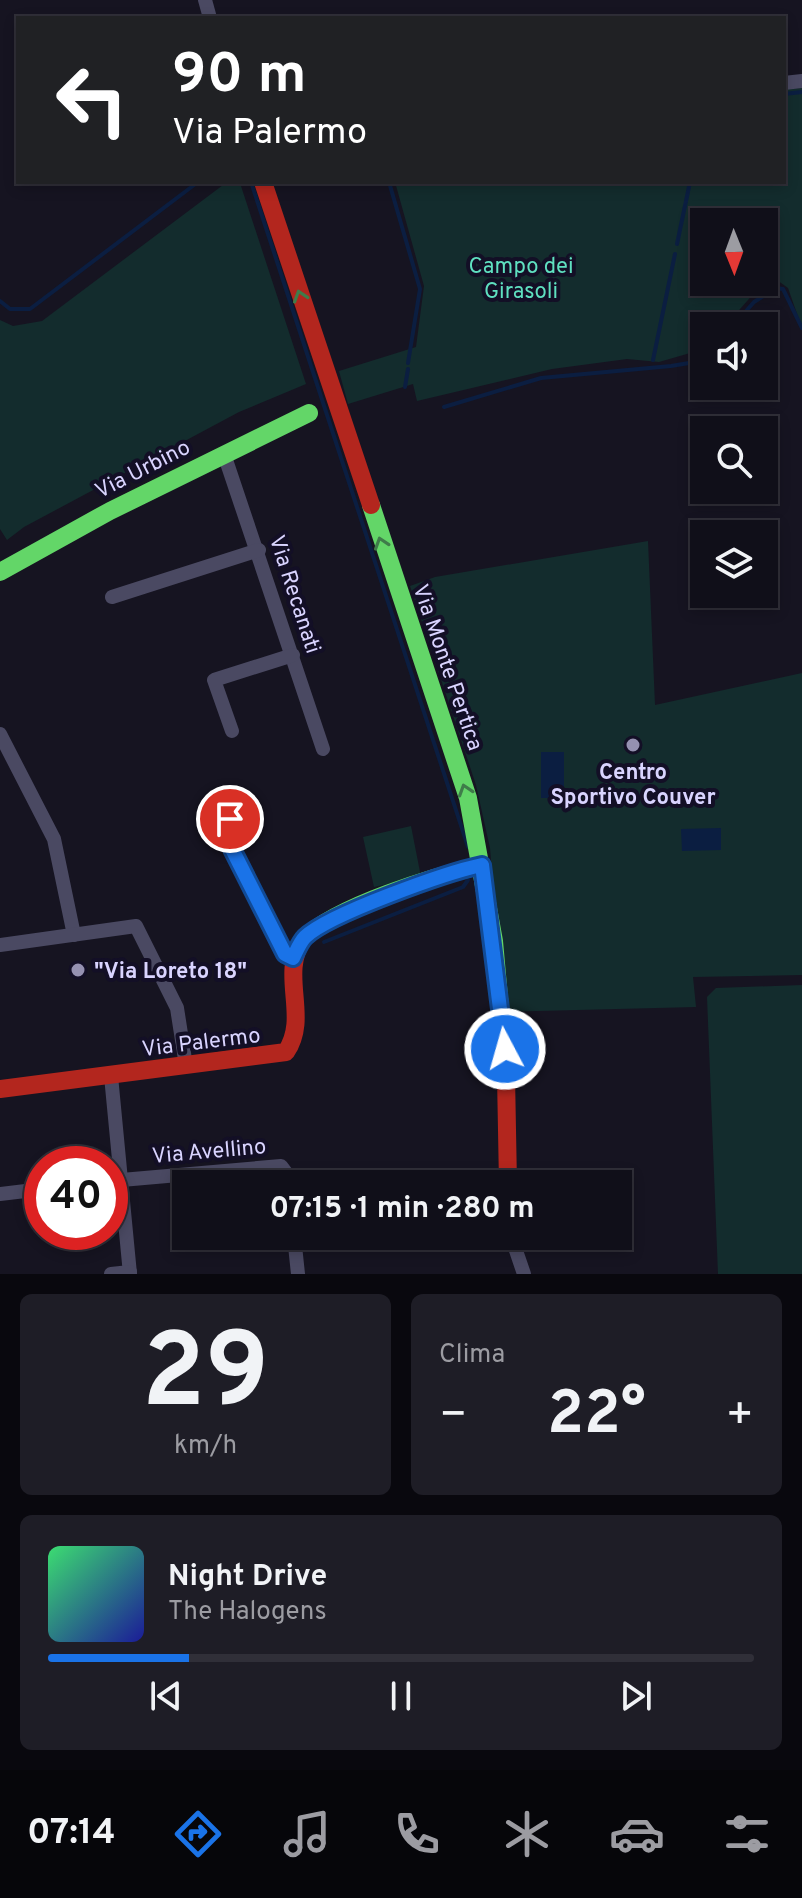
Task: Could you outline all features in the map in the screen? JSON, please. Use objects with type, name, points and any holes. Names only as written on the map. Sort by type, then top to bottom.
[{"type":"street","name":"Via Monte Pertica","points":[[264,184],[468,798],[482,865],[505,1049],[508,1170]]},
{"type":"street","name":"Via Urbino","points":[[0,572],[224,454],[309,413]]},
{"type":"street","name":"Via Recanati","points":[[224,454],[259,550],[323,749]]},
{"type":"street","points":[[112,597],[259,550]]},
{"type":"street","points":[[198,685],[293,655]]},
{"type":"street","points":[[214,680],[232,731]]},
{"type":"street","points":[[0,734],[54,839],[67,885],[74,935]]},
{"type":"street","points":[[231,847],[285,954],[293,958],[304,938],[321,925],[428,881],[482,865]]},
{"type":"street","points":[[0,945],[136,926],[177,1008],[186,1066]]},
{"type":"street","name":"Via Palermo","points":[[0,1089],[286,1052],[296,1037],[293,958]]},
{"type":"street","points":[[111,1076],[114,1146]]},
{"type":"street","name":"Via Avellino","points":[[234,1170],[281,1166],[284,1170]]},
{"type":"street","name":"Via Avellino","points":[[128,1179],[172,1175]]},
{"type":"street","points":[[0,1194],[24,1191]]},
{"type":"street","points":[[111,1274],[130,1273],[127,1250]]},
{"type":"street","points":[[295,1250],[298,1274]]},
{"type":"street","points":[[516,1250],[524,1274]]},
{"type":"green space","name":"Campo dei Girasoli","points":[[802,88],[802,328],[788,288],[778,281],[778,208],[690,208],[690,296],[752,296],[737,312],[690,312],[690,353],[659,362],[627,359],[552,369],[417,401],[413,384],[348,404],[339,371],[416,347],[424,286],[396,184],[786,184],[786,89]]},
{"type":"green space","points":[[224,184],[234,184],[241,186],[306,384],[239,412],[24,527],[7,540],[0,529],[0,320],[13,326],[42,321]]},
{"type":"green space","name":"Centro Sportivo Couver","points":[[648,541],[655,705],[802,673],[802,975],[693,977],[696,1007],[503,1012],[490,848],[476,785],[410,586],[435,577]]},
{"type":"green space","points":[[411,826],[421,877],[374,887],[363,837]]},
{"type":"green space","points":[[802,985],[802,1274],[718,1274],[707,997],[716,988]]},
{"type":"water","points":[[541,752],[564,752],[564,798],[541,798]]},
{"type":"water","points":[[721,828],[721,850],[682,851],[681,829]]},
{"type":"waterway","points":[[786,94],[802,92]]},
{"type":"waterway","points":[[0,301],[10,309],[30,309],[195,184]]},
{"type":"waterway","points":[[252,184],[468,847]]},
{"type":"waterway","points":[[390,184],[420,289],[408,363]]},
{"type":"waterway","points":[[677,244],[690,184]]},
{"type":"waterway","points":[[653,360],[675,254]]},
{"type":"waterway","points":[[745,312],[754,302],[776,288],[783,289],[802,328]]},
{"type":"waterway","points":[[444,407],[541,378],[690,363]]},
{"type":"waterway","points":[[405,387],[408,369]]},
{"type":"waterway","points":[[324,942],[463,887],[468,880]]},
{"type":"traffic: fast","points":[[0,572],[110,511],[309,413]]},
{"type":"traffic: fast","points":[[371,505],[468,798],[494,941],[506,1076]]},
{"type":"traffic: fast","points":[[303,939],[339,915],[363,904],[413,885],[482,865]]},
{"type":"traffic: jam","points":[[264,184],[371,505]]},
{"type":"traffic: jam","points":[[0,1089],[286,1052],[293,1039],[296,1010],[294,967],[303,939]]},
{"type":"traffic: jam","points":[[506,1076],[508,1170]]},
{"type":"place","name":"Centro Sportivo Couver","points":[[633,745]]},
{"type":"place","name":"\"Via Loreto 18\"","points":[[78,970]]},
{"type":"route","points":[[230,819],[234,828],[231,847],[285,954],[293,958],[304,938],[321,925],[428,881],[482,865],[505,1049]]}]
